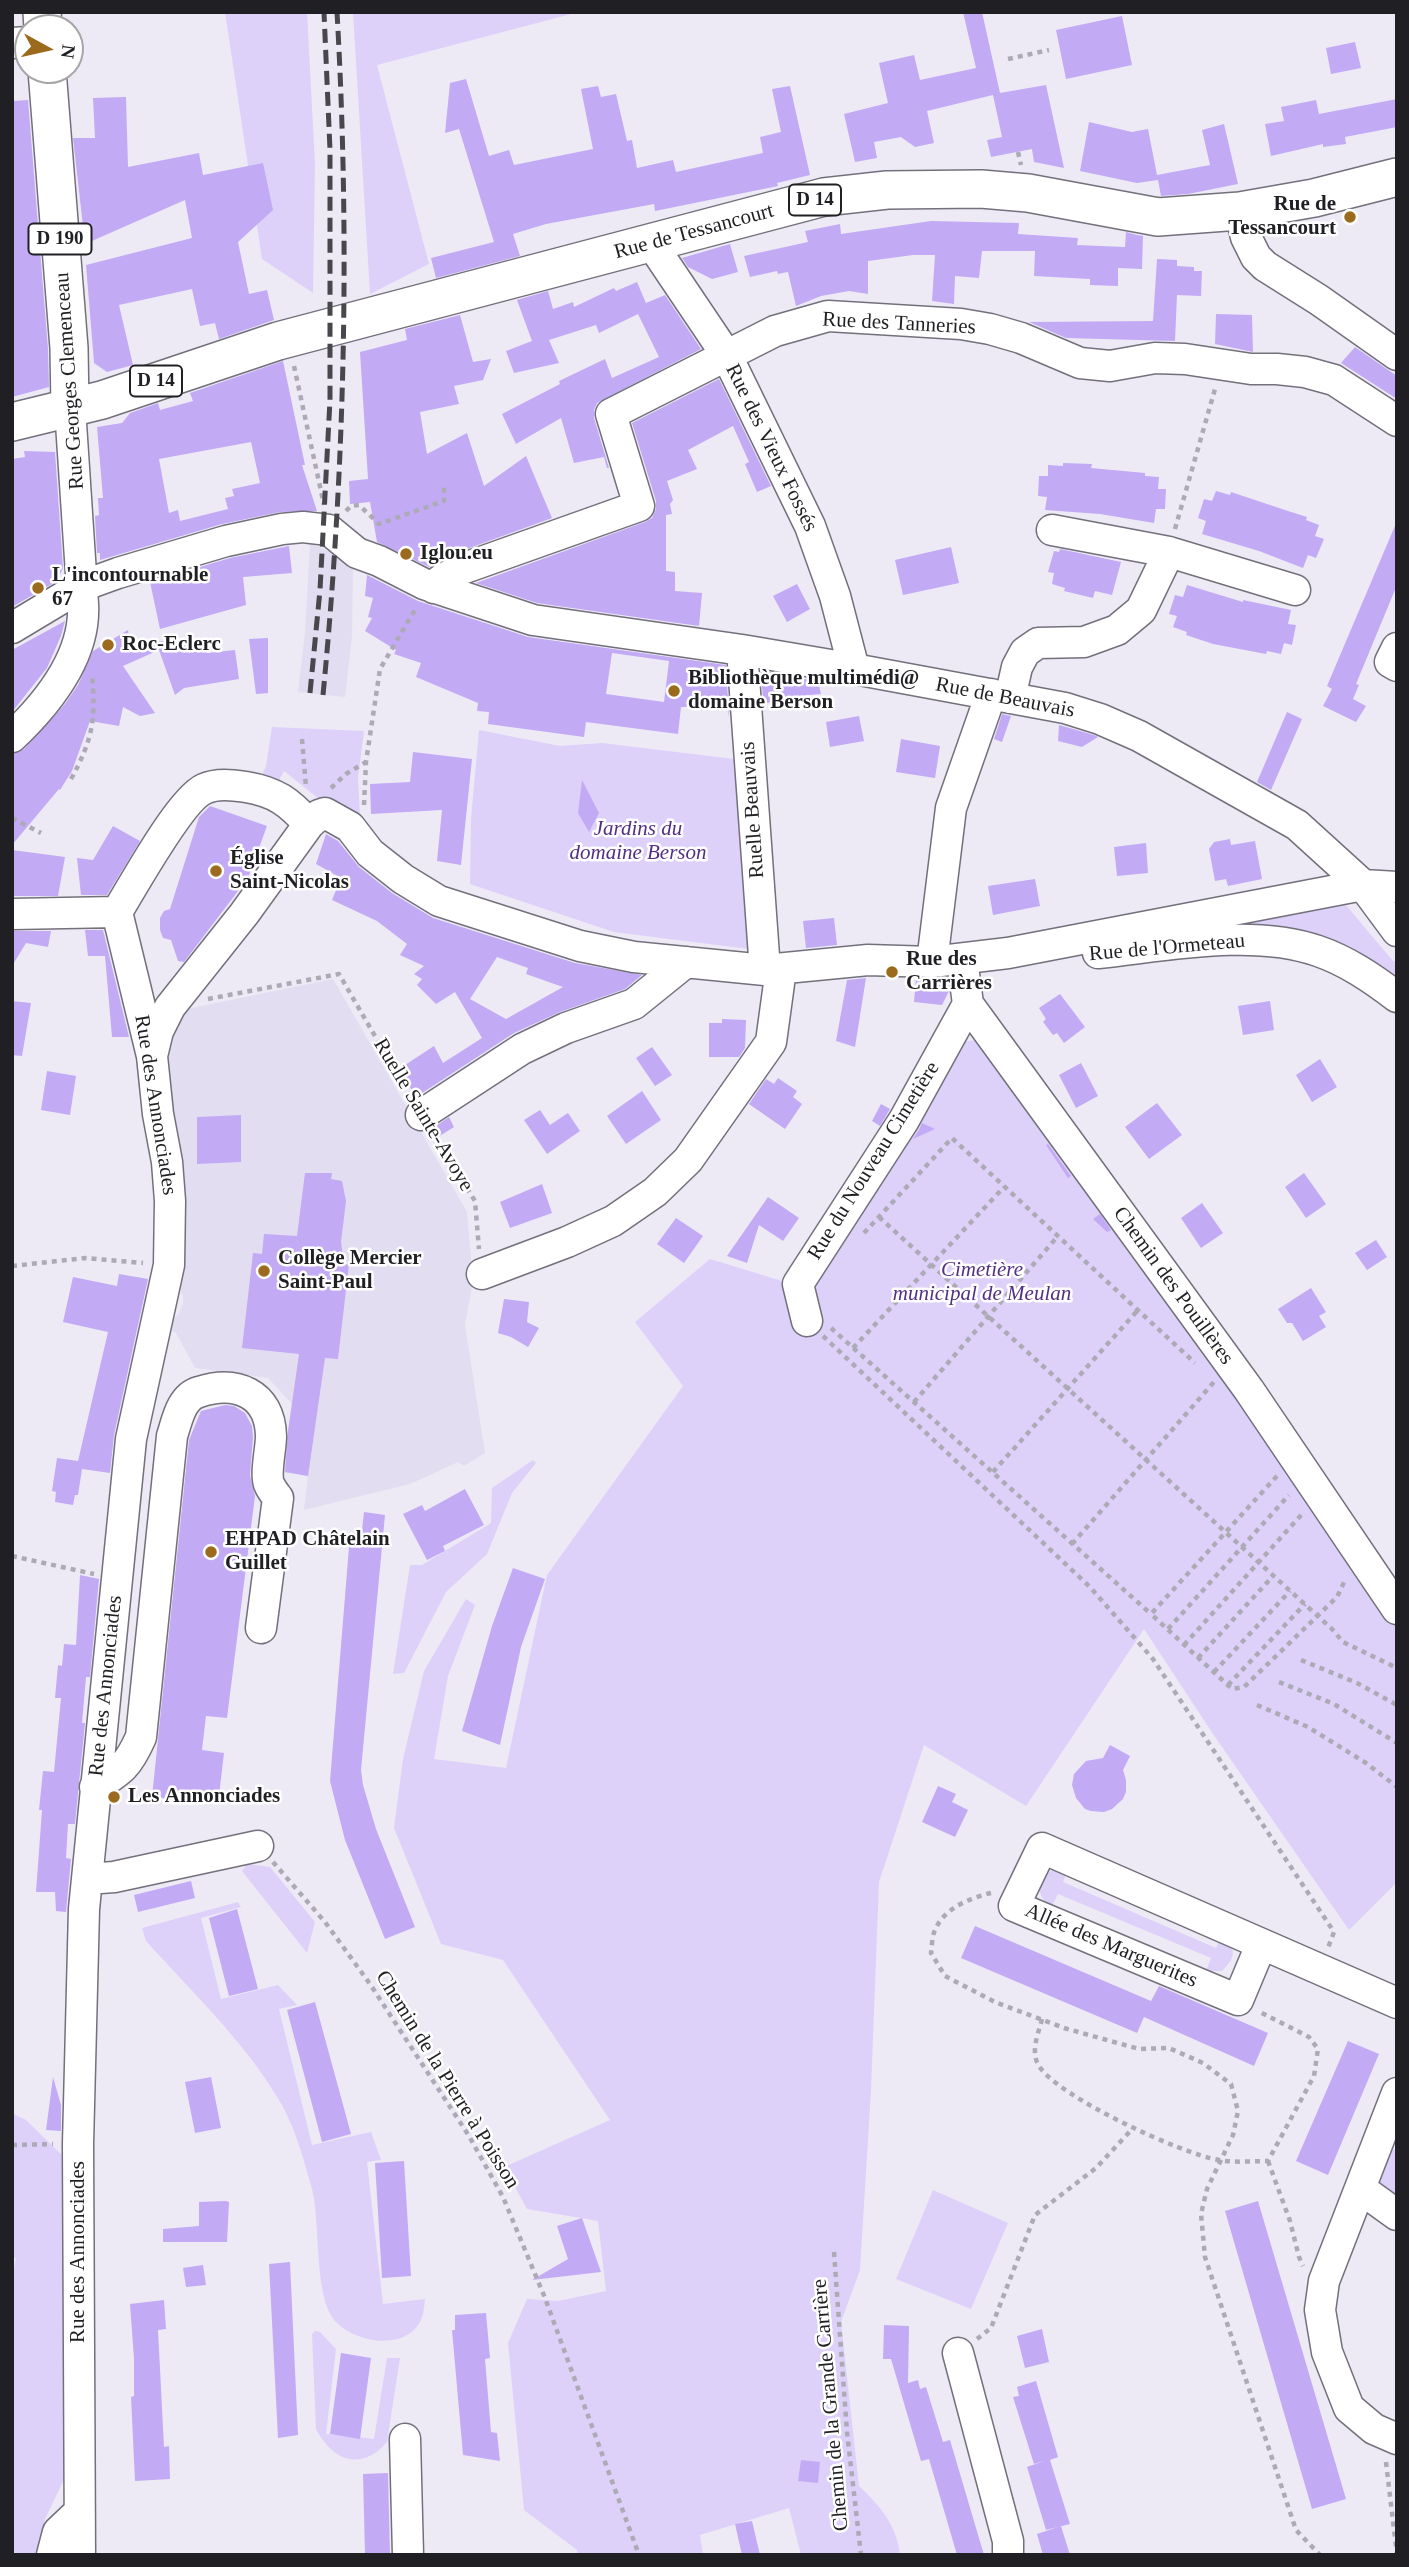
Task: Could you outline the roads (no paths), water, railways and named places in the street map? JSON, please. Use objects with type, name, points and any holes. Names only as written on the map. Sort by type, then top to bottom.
[{"type":"main road","name":"Rue Georges Clemenceau","points":[[48,84],[69,348],[70,408]]},
{"type":"main road","name":"D 14","points":[[1240,211],[1314,198],[1397,177]]},
{"type":"main road","name":"Rue de Tessancourt","points":[[70,408],[102,400],[241,351],[824,197],[887,190],[941,188],[1028,193],[1158,217],[1240,211]]},
{"type":"main road","name":"D 14","points":[[12,422],[70,408]]},
{"type":"street","points":[[1240,211],[1246,237],[1256,257],[1265,266],[1397,355]]},
{"type":"street","name":"Rue des Vieux Fossés","points":[[651,243],[727,356],[810,526],[835,596],[854,669]]},
{"type":"street","name":"Rue des Tanneries","points":[[431,587],[459,570],[639,506],[611,414],[775,331],[828,316],[961,324],[990,329],[1021,338],[1080,363],[1110,366],[1155,358],[1305,372],[1334,380],[1397,421]]},
{"type":"street","name":"Rue Georges Clemenceau","points":[[12,737],[53,689],[82,634],[84,621],[73,592],[70,408]]},
{"type":"street","name":"Rue de Beauvais","points":[[73,592],[226,541],[303,527],[329,530],[357,553],[431,587],[533,620],[742,650],[1065,708],[1139,736],[1297,825],[1363,885],[1397,931]]},
{"type":"street","points":[[1052,530],[1169,552],[1295,590]]},
{"type":"street","points":[[932,962],[951,808],[1001,696],[1025,652],[1038,643],[1084,642],[1117,630],[1141,610],[1169,552]]},
{"type":"street","points":[[12,628],[73,592]]},
{"type":"street","points":[[1397,648],[1390,662],[1397,666]]},
{"type":"street","name":"Ruelle Beauvais","points":[[742,650],[773,970]]},
{"type":"street","points":[[12,914],[117,912],[182,808],[201,790],[217,785],[264,790],[289,802],[329,814],[344,822],[361,842],[403,880],[439,901],[580,946],[634,957],[773,970],[868,960],[932,962],[962,959],[1007,953],[1363,885],[1397,887]]},
{"type":"street","points":[[152,1056],[158,1031],[170,1007],[258,895],[319,810]]},
{"type":"street","name":"Rue des Annonciades","points":[[79,2555],[78,2144],[84,1909],[131,1439],[169,1265],[170,1201],[167,1162],[158,1114],[152,1056],[117,912]]},
{"type":"street","name":"Rue de l'Ormeteau","points":[[1007,953],[1058,958],[1206,941],[1288,944],[1316,950],[1346,963],[1397,997]]},
{"type":"street","name":"Chemin des Pouillères","points":[[962,959],[968,1004],[1249,1390],[1397,1609]]},
{"type":"street","points":[[421,1115],[522,1049],[566,1028],[634,1004],[686,962]]},
{"type":"street","points":[[482,1274],[567,1242],[612,1221],[655,1192],[688,1160],[771,1042],[773,970]]},
{"type":"street","name":"Rue du Nouveau Cimetière","points":[[816,1321],[798,1284],[904,1119],[968,1004]]},
{"type":"street","points":[[95,1787],[119,1772],[132,1758],[141,1737],[172,1436],[180,1408],[196,1392],[223,1388],[240,1390],[252,1394],[269,1416],[271,1436],[268,1483],[278,1498],[261,1628]]},
{"type":"street","points":[[87,1879],[114,1878],[258,1846]]},
{"type":"street","name":"Allée des Marguerites","points":[[1261,1945],[1238,2000],[1014,1906],[1042,1848],[1397,2003]]},
{"type":"street","points":[[1390,2437],[1374,2429],[1349,2408],[1326,2352],[1320,2310],[1324,2281],[1361,2189],[1392,2125],[1397,2093]]},
{"type":"street","points":[[1361,2189],[1397,2215]]},
{"type":"street","points":[[958,2353],[1008,2541],[1008,2555]]},
{"type":"street","points":[[405,2439],[408,2555]]},
{"type":"street","points":[[52,2555],[58,2532],[78,2513]]},
{"type":"railway","points":[[310,693],[320,590],[330,400],[330,150],[324,12]]},
{"type":"railway","points":[[323,695],[336,525],[343,354],[343,183],[337,12]]},
{"type":"place","name":"Rue de Tessancourt","points":[[1350,217]]},
{"type":"place","name":"Iglou.eu","points":[[406,554]]},
{"type":"place","name":"L'incontournable 67","points":[[38,588]]},
{"type":"place","name":"Roc-Eclerc","points":[[108,645]]},
{"type":"place","name":"Bibliothèque multimédi@ domaine Berson","points":[[674,691]]},
{"type":"place","name":"Église Saint-Nicolas","points":[[216,871]]},
{"type":"place","name":"Rue des Carrières","points":[[892,972]]},
{"type":"place","name":"Collège Mercier Saint-Paul","points":[[264,1271]]},
{"type":"place","name":"EHPAD Châtelain Guillet","points":[[211,1552]]},
{"type":"place","name":"Les Annonciades","points":[[114,1797]]},
{"type":"park label","name":"Jardins du domaine Berson","points":[[638,841]]},
{"type":"park label","name":"Cimetière municipal de Meulan","points":[[982,1282]]}]
